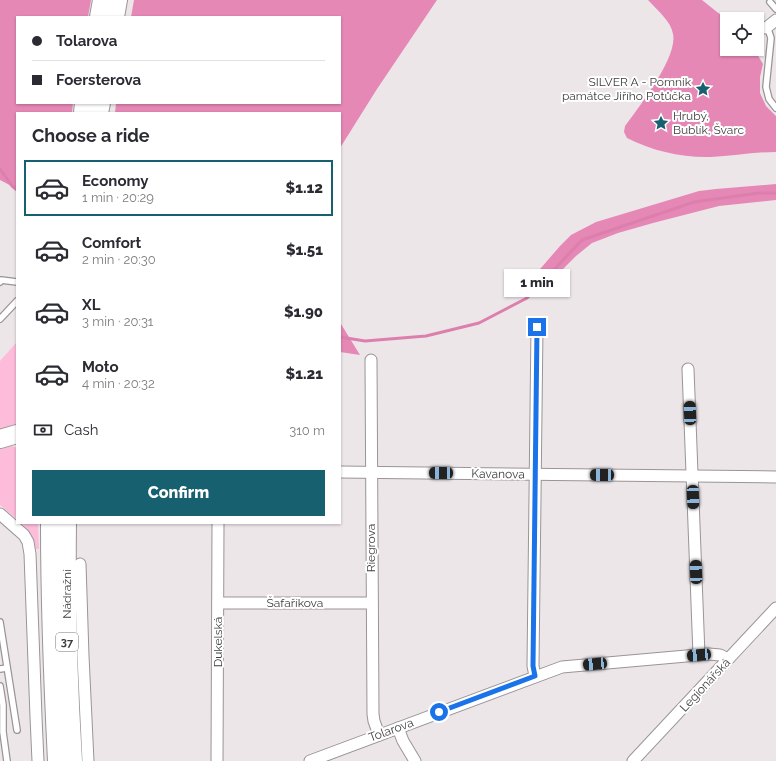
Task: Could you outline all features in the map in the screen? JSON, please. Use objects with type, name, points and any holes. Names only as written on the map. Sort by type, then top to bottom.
[{"type":"main road","points":[[99,16],[102,0]]},
{"type":"main road","points":[[115,16],[118,0]]},
{"type":"main road","points":[[0,440],[16,434]]},
{"type":"main road","points":[[0,440],[16,442]]},
{"type":"main road","name":"Nádražní","points":[[50,524],[53,704],[57,761]]},
{"type":"main road","name":"Nádražní","points":[[67,524],[67,623],[73,761]]},
{"type":"street","points":[[766,28],[776,20]]},
{"type":"street","points":[[535,676],[533,666],[537,327]]},
{"type":"street","name":"Riegrova","points":[[371,360],[373,714],[379,735]]},
{"type":"street","points":[[688,369],[699,655]]},
{"type":"street","name":"Kavanova","points":[[341,472],[776,477]]},
{"type":"street","points":[[0,514],[24,535],[28,542],[30,554],[38,761]]},
{"type":"street","name":"Dukelská","points":[[218,524],[218,761]]},
{"type":"street","points":[[80,564],[88,761]]},
{"type":"street","name":"Šafaříkova","points":[[218,603],[372,603]]},
{"type":"street","name":"Legionářská","points":[[633,761],[776,608]]},
{"type":"street","name":"Tolarova","points":[[310,761],[565,666],[699,655],[720,655],[728,659]]},
{"type":"street","points":[[398,728],[403,741],[415,761]]},
{"type":"lane","points":[[770,2],[776,9]]},
{"type":"lane","points":[[766,28],[770,32],[771,38],[766,87],[769,99],[776,108]]},
{"type":"lane","points":[[0,282],[1,280],[16,282]]},
{"type":"lane","points":[[0,319],[16,302]]},
{"type":"lane","points":[[0,622],[17,730]]},
{"type":"lane","points":[[0,669],[7,668]]},
{"type":"lane","points":[[0,686],[3,705],[2,723],[7,761]]},
{"type":"shaded area","points":[[0,0],[91,0],[88,16],[16,16],[16,104],[73,104],[72,112],[16,112],[16,188],[0,180]]},
{"type":"shaded area","points":[[134,0],[437,0],[377,89],[341,146],[341,112],[115,112],[116,104],[341,104],[341,16],[131,16]]},
{"type":"shaded area","points":[[648,0],[702,0],[720,14],[720,56],[758,56],[763,64],[760,77],[760,93],[766,106],[776,116],[776,152],[700,157],[668,153],[647,147],[627,138],[624,132],[625,126],[656,82],[670,55],[673,44],[673,34],[670,25]]},
{"type":"shaded area","points":[[776,184],[776,200],[719,206],[618,233],[592,243],[559,273],[517,291],[534,276],[571,235],[596,222],[699,191]]},
{"type":"shaded area","points":[[341,324],[360,355],[341,352]]},
{"type":"shaded area","points":[[16,343],[16,430],[0,433],[0,361]]},
{"type":"shaded area","points":[[12,446],[16,448],[16,518],[0,505],[0,447]]},
{"type":"shaded area","points":[[22,524],[38,524],[39,549],[36,549],[31,535]]},
{"type":"waterway","points":[[0,169],[16,189]]},
{"type":"waterway","points":[[341,337],[365,341],[426,336],[479,323],[527,298],[582,240],[694,202],[759,193],[776,193]]},
{"type":"place","name":"SILVER A - Pomnik památce Jiřího Potůčka","points":[[703,89]]},
{"type":"place","name":"Hrubý, Bublík, Švarc","points":[[661,123]]},
{"type":"route","points":[[439,712],[535,676],[533,666],[537,327]]}]
